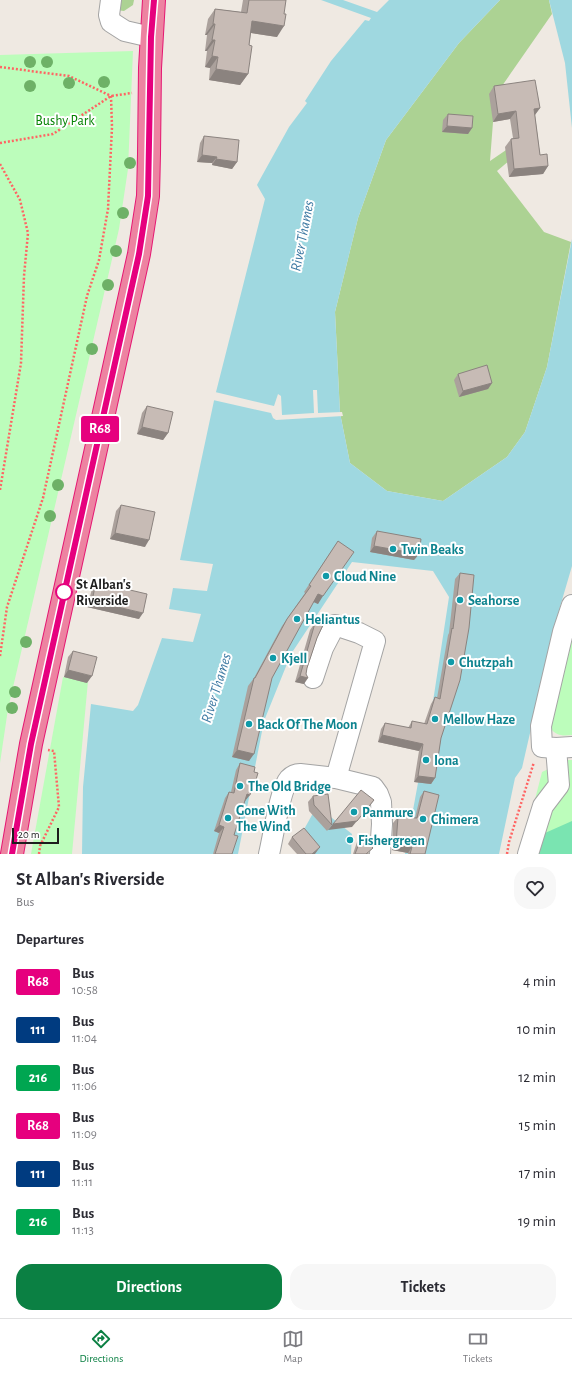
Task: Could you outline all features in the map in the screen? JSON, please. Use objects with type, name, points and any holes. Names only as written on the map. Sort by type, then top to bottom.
[{"type":"highway","points":[[12,854],[31,744],[139,254],[148,196],[151,37],[154,0]]},
{"type":"lane","points":[[111,0],[109,15],[111,22],[125,31],[151,37]]},
{"type":"lane","points":[[528,854],[543,806],[559,784],[557,747],[541,726],[563,632],[572,605]]},
{"type":"lane","points":[[313,678],[323,648],[335,626],[359,633],[375,641],[336,778]]},
{"type":"lane","points":[[269,854],[284,788],[290,778],[300,774],[336,778],[373,787],[381,802],[382,824],[380,854]]},
{"type":"path","points":[[0,67],[69,76],[111,96]]},
{"type":"path","points":[[0,143],[53,134],[111,96],[137,93]]},
{"type":"path","points":[[0,656],[7,607],[43,498],[87,296],[99,260],[108,209],[112,127],[111,96]]},
{"type":"path","points":[[0,164],[20,200],[28,234],[24,276],[21,363],[0,490]]},
{"type":"path","points":[[31,744],[54,752],[59,807],[40,846],[39,854]]},
{"type":"path","points":[[507,854],[509,842],[532,766],[557,747]]},
{"type":"green space","points":[[105,0],[134,0],[133,5],[124,11],[116,10]]},
{"type":"green space","points":[[500,0],[549,0],[552,14],[495,96],[490,161],[509,148],[510,160],[497,171],[544,232],[571,242],[547,367],[525,432],[507,457],[443,501],[387,491],[350,463],[340,413],[335,312],[358,218],[386,140],[459,43]]},
{"type":"green space","name":"Bushy Park","points":[[133,51],[128,169],[119,229],[8,709],[0,763],[0,55]]},
{"type":"green space","points":[[572,633],[572,735],[562,735],[555,733],[550,728]]},
{"type":"green space","points":[[63,677],[88,681],[72,854],[31,854]]},
{"type":"green space","points":[[567,760],[572,760],[572,854],[521,854],[542,772]]},
{"type":"green space","points":[[572,821],[572,854],[538,854],[545,833]]},
{"type":"water","name":"River Thames","points":[[321,0],[343,0],[377,12],[389,0],[500,0],[459,43],[386,140],[358,218],[335,312],[340,413],[350,463],[387,491],[443,501],[507,457],[525,432],[547,367],[572,239],[572,566],[555,624],[522,768],[515,778],[499,854],[405,854],[434,695],[449,597],[433,571],[352,562],[291,654],[264,721],[238,854],[82,854],[83,787],[91,704],[133,711],[138,705],[162,638],[193,642],[201,614],[169,609],[173,588],[207,591],[213,564],[180,560],[215,396],[265,199],[257,185],[289,127],[307,103],[305,101],[331,61],[365,20],[369,21],[371,18]]},
{"type":"water","points":[[549,0],[572,0],[572,128],[565,63]]},
{"type":"water","points":[[317,806],[352,834],[351,854],[297,854],[302,833]]},
{"type":"pier","points":[[313,390],[317,390],[318,413],[342,412],[343,416],[276,420],[273,418],[271,413],[213,400],[215,392],[274,406],[278,394],[281,396],[282,415],[314,413]]},
{"type":"building","points":[[249,0],[286,0],[284,26],[252,21],[249,45],[252,46],[248,74],[216,69],[218,57],[212,56],[215,40],[212,40],[215,24],[213,24],[215,9],[247,13]]},
{"type":"building","points":[[535,80],[540,108],[534,109],[540,155],[547,154],[548,166],[514,169],[511,139],[519,138],[516,111],[498,114],[494,86]]},
{"type":"building","points":[[448,114],[473,116],[472,128],[447,126]]},
{"type":"building","points":[[204,136],[239,140],[237,162],[202,155]]},
{"type":"building","points":[[487,365],[492,383],[463,391],[458,374]]},
{"type":"building","points":[[147,406],[173,412],[168,433],[142,427]]},
{"type":"building","points":[[121,505],[155,512],[149,540],[115,533]]},
{"type":"building","points":[[377,531],[421,539],[419,554],[374,546]]},
{"type":"building","points":[[338,541],[354,552],[323,596],[318,594],[272,678],[254,754],[237,750],[254,678],[287,619],[311,586],[309,585]]},
{"type":"building","points":[[460,573],[474,575],[469,628],[460,680],[441,738],[435,778],[418,776],[423,744],[382,735],[385,723],[411,728],[412,721],[427,724],[435,697],[440,699],[452,628],[453,629]]},
{"type":"building","points":[[96,582],[147,594],[143,613],[92,601]]},
{"type":"building","points":[[315,623],[323,625],[307,668],[306,674],[308,678],[300,676]]},
{"type":"building","points":[[73,651],[97,657],[92,676],[68,670]]},
{"type":"building","points":[[240,763],[255,767],[254,772],[258,773],[254,786],[252,785],[250,795],[247,794],[234,835],[238,836],[232,854],[215,854],[224,827],[219,825],[229,792],[234,793]]},
{"type":"building","name":"Panmure","points":[[361,790],[374,800],[357,821],[333,824]]},
{"type":"building","points":[[424,791],[439,795],[425,854],[410,854],[412,847],[396,844],[398,817],[417,818]]},
{"type":"building","points":[[328,794],[332,825],[314,805],[313,796]]},
{"type":"building","points":[[304,828],[320,847],[312,854],[306,854],[292,837]]},
{"type":"building","points":[[362,836],[373,848],[366,854],[355,854]]},
{"type":"bus line","name":"R68","points":[[12,854],[31,744],[139,254],[148,196],[151,37],[154,0]]},
{"type":"place","name":"Twin Beaks","points":[[393,549]]},
{"type":"place","name":"Cloud Nine","points":[[326,576]]},
{"type":"place","name":"St Alban's Riverside","points":[[64,592]]},
{"type":"place","name":"Seahorse","points":[[460,600]]},
{"type":"place","name":"Heliantus","points":[[297,619]]},
{"type":"place","name":"Kjell","points":[[273,658]]},
{"type":"place","name":"Chutzpah","points":[[451,662]]},
{"type":"place","name":"Mellow Haze","points":[[435,719]]},
{"type":"place","name":"Back Of The Moon","points":[[249,724]]},
{"type":"place","name":"Iona","points":[[426,760]]},
{"type":"place","name":"The Old Bridge","points":[[240,786]]},
{"type":"place","name":"Panmure","points":[[354,812]]},
{"type":"place","name":"Gone With The Wind","points":[[228,818]]},
{"type":"place","name":"Chimera","points":[[423,819]]},
{"type":"place","name":"Fishergreen","points":[[350,840]]}]
